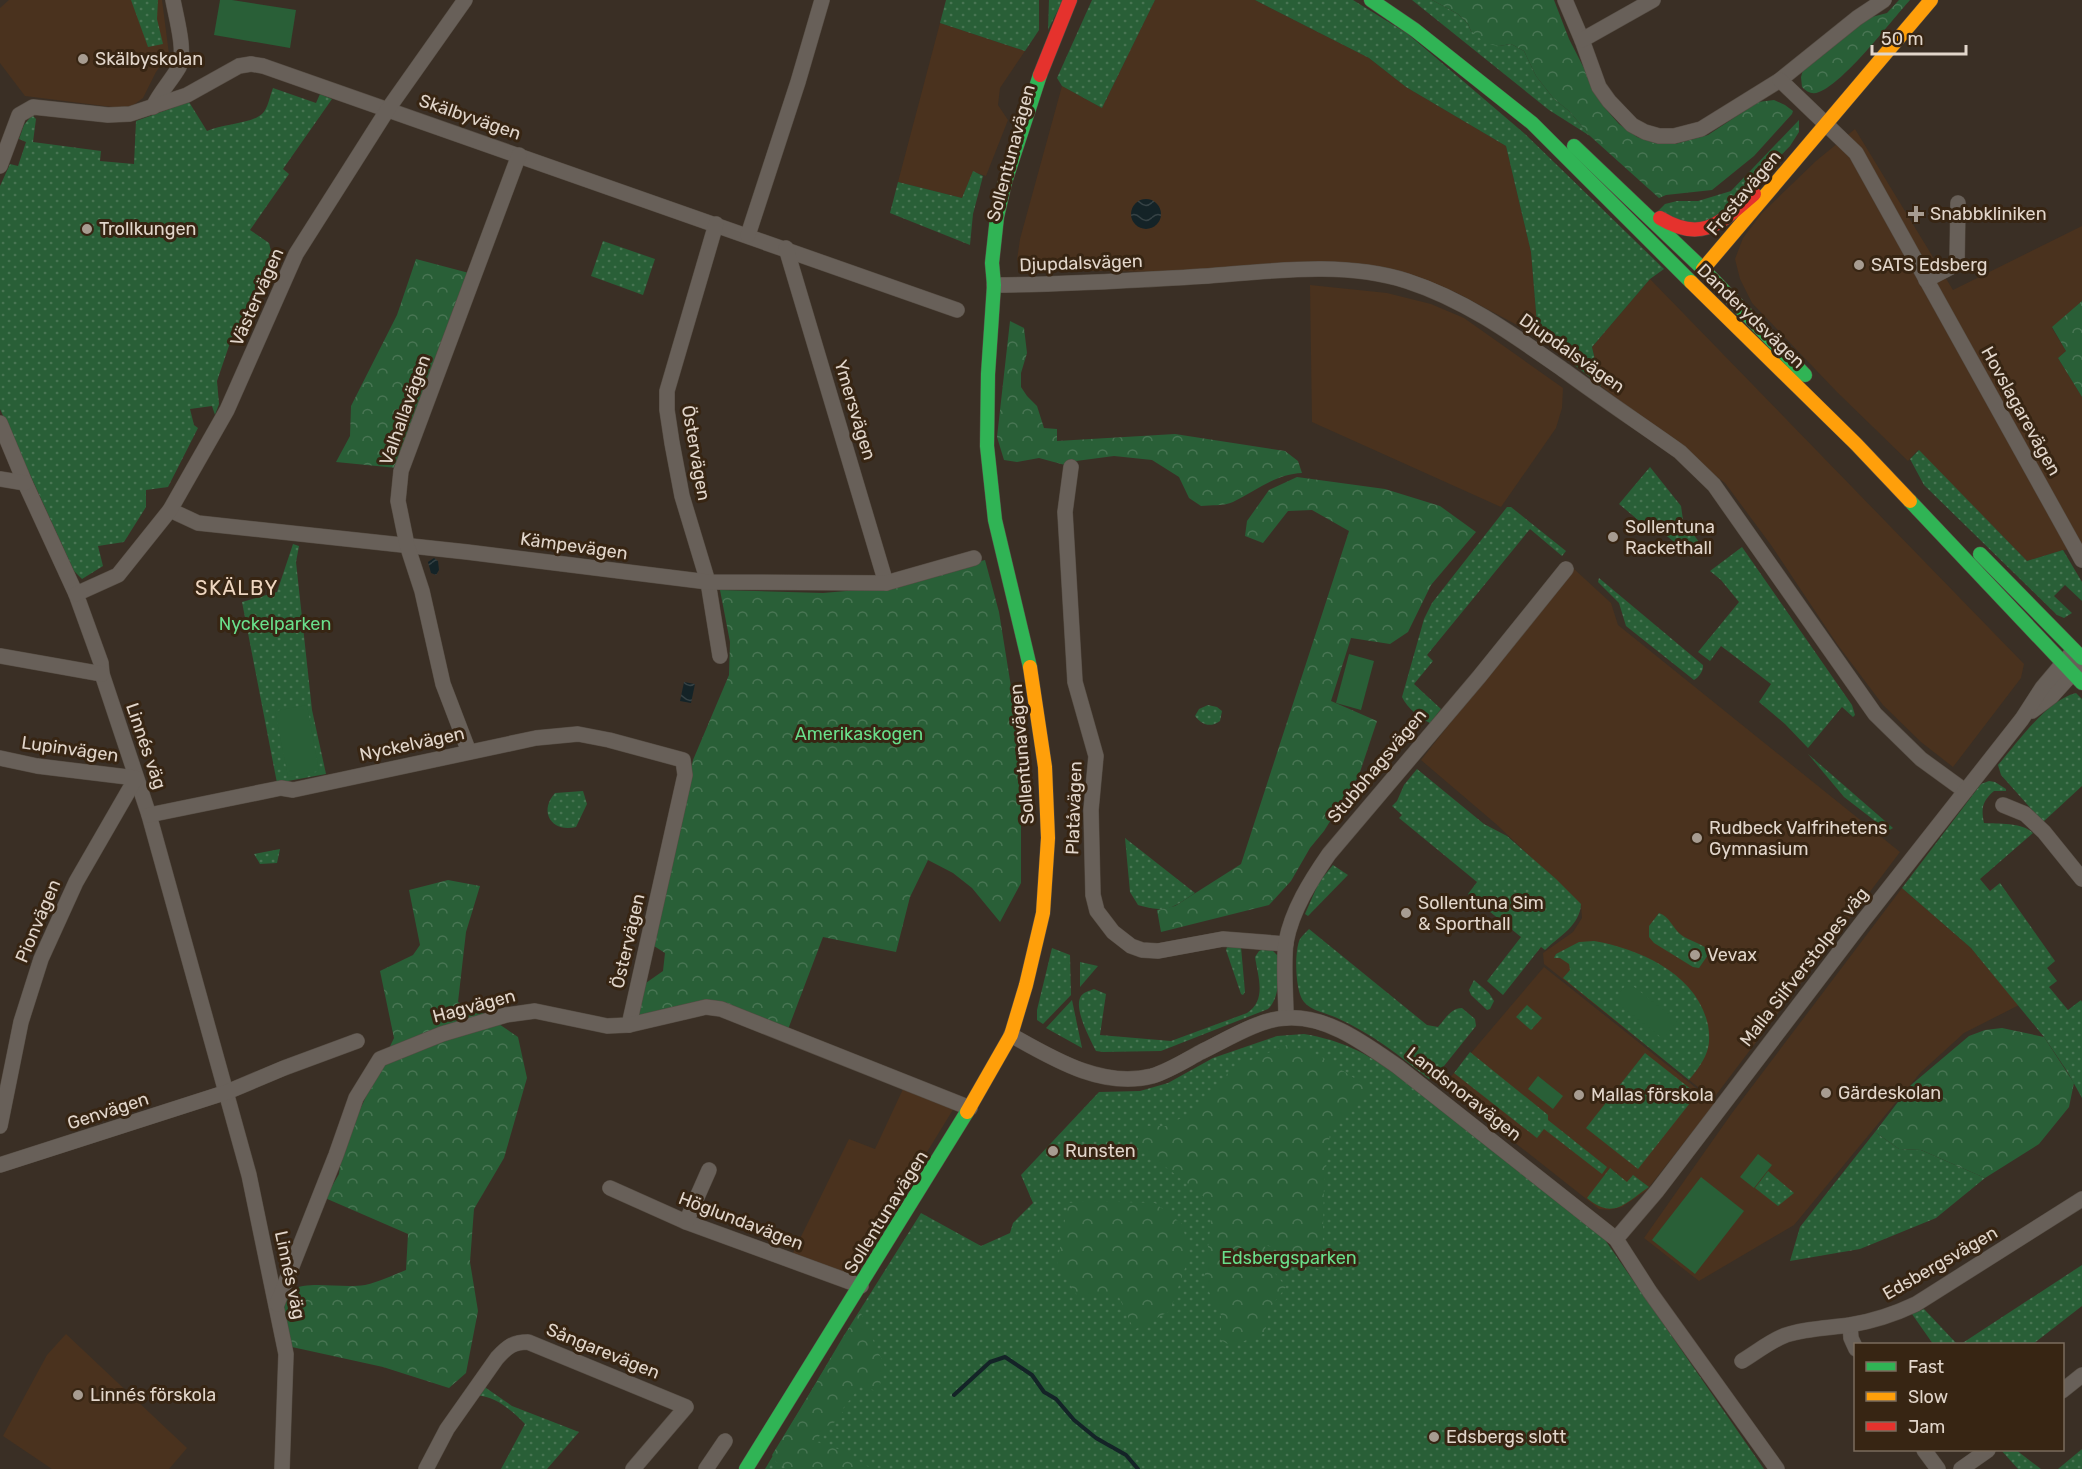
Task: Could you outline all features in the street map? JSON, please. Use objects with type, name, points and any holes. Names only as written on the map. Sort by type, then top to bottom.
[{"type":"street","points":[[153,107],[159,93],[180,64],[182,51],[172,0]]},
{"type":"street","name":"Västervägen","points":[[76,594],[118,575],[170,510],[227,410],[296,254],[388,109],[465,0]]},
{"type":"street","points":[[748,235],[822,0]]},
{"type":"street","name":"Sollentunavägen","points":[[746,1469],[970,1108],[1011,1035],[1026,985],[1043,913],[1048,838],[1045,767],[1032,673],[995,520],[987,446],[988,374],[994,285],[992,262],[997,217],[1005,182],[1031,99],[1070,0]]},
{"type":"street","name":"Sollentunavägen","points":[[994,285],[1002,263],[1038,111],[1083,0]]},
{"type":"street","name":"Danderydsvägen","points":[[1371,0],[1415,30],[1532,123],[1857,444],[2076,665]]},
{"type":"street","name":"Danderydsvägen","points":[[1394,0],[1523,99],[1623,192],[1697,265],[2076,665]]},
{"type":"street","points":[[1565,0],[1599,87],[1632,125],[1659,136],[1674,136],[1701,129],[1780,80],[1857,18],[1884,0]]},
{"type":"street","points":[[1582,40],[1653,0]]},
{"type":"street","name":"Frestavägen","points":[[1697,265],[1811,140],[1932,0]]},
{"type":"street","name":"Skälbyvägen","points":[[0,166],[19,115],[33,107],[108,115],[130,114],[187,94],[239,66],[251,64],[263,66],[388,109],[957,310]]},
{"type":"street","name":"Hovslagarevägen","points":[[1780,80],[1856,153],[2082,560]]},
{"type":"street","name":"Frestavägen","points":[[1623,192],[1667,224],[1684,231],[1703,231],[1717,225],[1763,186],[1811,140]]},
{"type":"street","name":"Valhallavägen","points":[[469,752],[443,684],[422,591],[407,545],[398,501],[401,471],[519,155]]},
{"type":"street","name":"Frestavägen","points":[[1697,265],[1763,186]]},
{"type":"street","points":[[1926,280],[1957,264],[1958,202]]},
{"type":"street","name":"Östervägen","points":[[716,224],[667,391],[669,421],[682,496],[708,582],[720,656]]},
{"type":"street","points":[[1641,233],[1697,265],[1701,292]]},
{"type":"street","name":"Ymersvägen","points":[[786,248],[886,583]]},
{"type":"street","name":"Djupdalsvägen","points":[[994,285],[1161,279],[1286,270],[1337,270],[1389,276],[1456,300],[1522,341],[1680,453],[1699,469],[1714,485],[1755,542],[1875,714],[1913,752],[1965,790]]},
{"type":"street","name":"Linnés väg","points":[[0,423],[76,594],[101,663],[102,674],[149,815],[227,1092],[249,1175],[286,1354],[282,1469]]},
{"type":"street","name":"Platåvägen","points":[[1071,467],[1065,512],[1076,682],[1096,756],[1091,810],[1093,895],[1097,911],[1113,932],[1131,946],[1142,950],[1158,951],[1223,939],[1286,944]]},
{"type":"street","points":[[0,479],[25,483]]},
{"type":"street","name":"Kämpevägen","points":[[170,510],[198,523],[407,545],[708,582],[886,583],[974,558]]},
{"type":"street","name":"Stubbhagsvägen","points":[[1286,1018],[1286,944],[1306,889],[1329,854],[1479,677],[1566,569]]},
{"type":"street","points":[[0,656],[102,674]]},
{"type":"street","name":"Malla Silfverstolpes väg","points":[[1616,1239],[1657,1191],[1816,982],[2022,719],[2042,688],[2076,665]]},
{"type":"street","name":"Nyckelvägen","points":[[149,815],[281,788],[293,790],[536,738],[578,734],[683,760]]},
{"type":"street","name":"Lupinvägen","points":[[0,758],[37,766],[136,778]]},
{"type":"street","name":"Östervägen","points":[[629,1025],[685,775],[683,760]]},
{"type":"street","name":"Pionvägen","points":[[0,1126],[21,1022],[42,959],[76,882],[136,778]]},
{"type":"street","points":[[2003,805],[2025,814],[2044,832],[2082,879]]},
{"type":"street","name":"Hagvägen","points":[[277,1304],[356,1098],[380,1059],[442,1034],[506,1015],[535,1011],[607,1026],[629,1025],[706,1007],[721,1009],[970,1108]]},
{"type":"street","name":"Landsnoravägen","points":[[1011,1035],[1062,1062],[1102,1076],[1127,1078],[1152,1076],[1250,1029],[1286,1018],[1329,1026],[1359,1040],[1397,1066],[1616,1239],[1650,1292],[1777,1469]]},
{"type":"street","points":[[227,1092],[357,1041]]},
{"type":"street","name":"Genvägen","points":[[0,1165],[227,1092]]},
{"type":"street","points":[[686,1222],[709,1170]]},
{"type":"street","name":"Höglundavägen","points":[[610,1188],[686,1222],[861,1286]]},
{"type":"street","name":"Edsbergsvägen","points":[[1742,1361],[1772,1341],[1799,1331],[1888,1316],[1916,1304],[2082,1199]]},
{"type":"street","points":[[1850,1324],[1854,1345]]},
{"type":"street","name":"Sångarevägen","points":[[426,1469],[447,1429],[497,1358],[507,1347],[518,1342],[528,1342],[686,1407],[633,1469]]},
{"type":"street","points":[[2064,1389],[2082,1375]]},
{"type":"street","points":[[706,1469],[725,1441]]},
{"type":"street","points":[[1925,1451],[1938,1469]]},
{"type":"street","points":[[1961,1469],[1985,1451]]},
{"type":"shaded area","name":"Skälbyskolan","points":[[9,0],[162,0],[169,54],[156,72],[143,98],[128,109],[25,96],[0,63],[0,8]]},
{"type":"shaded area","points":[[1155,0],[1255,0],[1369,58],[1406,87],[1506,146],[1531,252],[1538,336],[1455,292],[1387,274],[1280,263],[1162,272],[1033,270],[1017,260],[1020,239],[1062,86],[1102,108]]},
{"type":"shaded area","points":[[940,23],[1025,51],[1000,88],[998,105],[1008,120],[986,176],[973,172],[962,198],[898,182]]},
{"type":"shaded area","points":[[1855,129],[1953,290],[2082,226],[2082,301],[2052,328],[2066,351],[2058,358],[2082,397],[2082,549],[2063,550],[2027,561],[1918,450],[1908,461],[1837,392],[1752,303],[1740,279],[1735,259],[1743,238],[1762,213],[1816,161]]},
{"type":"shaded area","points":[[1650,279],[2024,664],[2021,678],[1953,767],[1921,742],[1883,705],[1837,644],[1771,545],[1725,483],[1601,386],[1592,347]]},
{"type":"shaded area","points":[[1310,285],[1387,293],[1431,304],[1464,318],[1563,388],[1562,408],[1556,428],[1501,507],[1312,422]]},
{"type":"shaded area","name":"Rudbeck Valfrihetens Gymnasium","points":[[1573,568],[1611,603],[1618,625],[1900,852],[1713,1099],[1544,964],[1543,953],[1573,932],[1582,918],[1581,905],[1496,824],[1421,760]]},
{"type":"shaded area","name":"Gärdeskolan","points":[[1902,888],[1971,948],[2019,1005],[1964,1033],[1921,1072],[1794,1225],[1699,1281],[1644,1238],[1732,1113]]},
{"type":"shaded area","name":"Mallas förskola","points":[[1544,967],[1715,1103],[1646,1191],[1622,1207],[1609,1210],[1599,1209],[1443,1086]]},
{"type":"shaded area","points":[[904,1087],[954,1108],[849,1279],[791,1257],[849,1139],[875,1149]]},
{"type":"shaded area","name":"Linnés förskola","points":[[66,1334],[187,1448],[169,1469],[52,1469],[3,1436],[47,1355]]},
{"type":"green space","points":[[131,0],[158,0],[157,19],[163,44],[148,47]]},
{"type":"green space","points":[[220,0],[296,10],[290,48],[214,35]]},
{"type":"green space","points":[[946,0],[1039,0],[1039,30],[1025,51],[940,23]]},
{"type":"green space","points":[[1049,0],[1063,0],[1048,30]]},
{"type":"green space","points":[[1092,0],[1155,0],[1102,108],[1062,86],[1057,78]]},
{"type":"green space","points":[[1255,0],[1353,0],[1408,34],[1525,134],[1664,269],[1650,279],[1592,347],[1601,386],[1538,336],[1531,252],[1506,146],[1406,87],[1369,58]]},
{"type":"green space","points":[[1412,0],[1432,0],[1458,14],[1468,24],[1471,31],[1499,46],[1511,44],[1524,51],[1536,76],[1554,99],[1569,111],[1590,136],[1549,110]]},
{"type":"green space","points":[[1432,0],[1554,0],[1569,39],[1604,107],[1619,124],[1637,137],[1655,143],[1675,144],[1708,135],[1758,102],[1774,100],[1793,111],[1754,156],[1712,190],[1666,195],[1659,198],[1590,136],[1569,111],[1554,99],[1536,76],[1524,51],[1511,44],[1499,46],[1487,44],[1471,31],[1468,24],[1458,14]]},
{"type":"green space","points":[[1899,0],[1910,0],[1841,77],[1816,93],[1802,87],[1803,70],[1868,18],[1887,13]]},
{"type":"green space","points":[[273,88],[316,103],[320,94],[332,99],[283,169],[289,174],[250,230],[269,243],[272,255],[253,297],[254,322],[241,339],[232,337],[217,381],[219,404],[215,415],[212,406],[190,409],[194,425],[198,428],[168,487],[146,490],[146,507],[124,542],[98,546],[103,566],[82,579],[74,571],[0,409],[0,186],[10,164],[18,166],[26,142],[19,139],[24,125],[32,115],[36,119],[33,142],[101,151],[100,161],[134,164],[136,121],[189,102],[207,131],[244,122],[262,114]]},
{"type":"green space","points":[[1799,120],[1799,132],[1790,146],[1732,205],[1698,227],[1658,211],[1665,204],[1677,201],[1698,201],[1731,191]]},
{"type":"green space","points":[[973,171],[983,176],[973,214],[970,245],[890,213],[898,182],[962,198]]},
{"type":"green space","points":[[603,241],[655,259],[643,295],[591,276]]},
{"type":"green space","points":[[416,259],[469,273],[397,468],[336,462],[350,436],[351,406],[397,315]]},
{"type":"green space","points":[[2082,301],[2082,397],[2058,358],[2066,351],[2052,327]]},
{"type":"green space","points":[[1010,321],[1024,328],[1027,353],[1021,373],[1021,387],[1037,406],[1044,428],[1057,429],[1057,441],[1175,434],[1285,451],[1298,461],[1302,473],[1283,476],[1229,503],[1201,506],[1189,498],[1179,477],[1152,460],[1114,456],[1076,461],[1065,465],[1039,458],[1017,462],[1004,460],[997,437]]},
{"type":"green space","points":[[1919,450],[2027,561],[2063,550],[2082,582],[2082,601],[2065,585],[2054,596],[2072,613],[2064,618],[2057,615],[1924,485],[1910,459]]},
{"type":"green space","points":[[1650,467],[1681,506],[1683,520],[1699,542],[1698,553],[1693,557],[1648,521],[1644,525],[1619,504]]},
{"type":"green space","points":[[1297,477],[1385,489],[1440,506],[1476,532],[1431,585],[1408,632],[1390,644],[1351,638],[1331,701],[1377,721],[1359,775],[1324,831],[1310,848],[1291,881],[1269,905],[1161,932],[1157,910],[1175,906],[1241,864],[1349,531],[1312,510],[1288,511],[1263,543],[1245,536],[1247,521],[1269,490]]},
{"type":"green space","points":[[1507,507],[1511,507],[1566,551],[1562,556],[1530,529],[1427,655],[1433,661],[1414,684],[1441,709],[1430,723],[1414,712],[1402,697],[1424,619],[1432,603]]},
{"type":"green space","name":"Nyckelparken","points":[[293,544],[299,546],[296,562],[312,710],[326,774],[277,783],[242,602],[277,592]]},
{"type":"green space","points":[[1742,547],[1852,705],[1855,715],[1853,717],[1842,707],[1808,748],[1759,702],[1771,684],[1721,646],[1710,661],[1698,652],[1739,602],[1721,580],[1710,571]]},
{"type":"green space","name":"Amerikaskogen","points":[[985,560],[999,612],[1021,749],[1021,883],[1000,922],[972,888],[953,873],[928,860],[910,897],[896,952],[823,937],[787,1032],[715,1003],[636,1017],[643,985],[663,971],[665,953],[654,946],[693,760],[729,675],[730,642],[720,590],[823,593],[869,589]]},
{"type":"green space","points":[[1599,578],[1703,665],[1702,672],[1697,678],[1694,680],[1626,626],[1619,603],[1598,582]]},
{"type":"green space","points":[[1349,654],[1374,661],[1361,710],[1336,703]]},
{"type":"green space","points":[[2076,693],[2082,699],[2082,786],[2043,822],[2001,775],[1998,765],[2044,713],[2065,697]]},
{"type":"green space","points":[[307,705],[319,771],[288,777],[275,711]]},
{"type":"green space","points":[[1208,705],[1222,711],[1220,721],[1210,725],[1200,722],[1195,716],[1199,709]]},
{"type":"green space","points":[[1808,754],[1893,828],[1888,831],[1844,797]]},
{"type":"green space","points":[[1417,769],[1484,824],[1507,836],[1581,904],[1573,924],[1545,950],[1541,947],[1503,995],[1487,981],[1521,937],[1468,894],[1477,882],[1399,818],[1402,815],[1392,806],[1397,801],[1404,785]]},
{"type":"green space","points":[[1989,781],[1995,782],[2006,791],[1994,791],[1987,798],[1983,809],[1984,823],[2016,825],[2033,833],[1980,879],[1990,891],[2000,883],[2055,961],[2047,968],[2057,981],[2049,987],[2068,1010],[2081,1000],[2082,1002],[2082,1098],[2044,1037],[1971,948],[1902,888],[1981,784]]},
{"type":"green space","points":[[583,791],[587,804],[576,827],[560,827],[554,824],[548,814],[548,807],[555,793]]},
{"type":"green space","points":[[1125,838],[1195,893],[1168,908],[1156,909],[1138,905],[1130,892]]},
{"type":"green space","points":[[280,849],[277,863],[260,864],[254,854]]},
{"type":"green space","points":[[1333,865],[1348,875],[1308,916],[1305,914],[1319,882]]},
{"type":"green space","points":[[448,880],[480,886],[466,932],[458,1002],[484,1014],[518,1037],[527,1078],[504,1158],[474,1209],[470,1262],[478,1311],[466,1373],[449,1388],[383,1367],[292,1347],[284,1307],[289,1290],[298,1287],[365,1285],[406,1270],[408,1234],[325,1198],[339,1174],[343,1145],[394,1038],[380,971],[413,955],[420,945],[409,890]]},
{"type":"green space","points":[[1659,913],[1680,934],[1710,952],[1699,968],[1693,967],[1654,943],[1649,937],[1649,926]]},
{"type":"green space","points":[[1309,929],[1427,1025],[1438,1027],[1451,1012],[1458,1008],[1462,1008],[1475,1019],[1476,1026],[1436,1076],[1429,1079],[1373,1038],[1350,1024],[1311,1008],[1304,1002],[1297,981],[1297,952],[1300,939]]},
{"type":"green space","points":[[1594,941],[1630,950],[1647,958],[1679,978],[1692,991],[1702,1007],[1708,1025],[1709,1039],[1705,1057],[1689,1080],[1563,978],[1570,970],[1569,964],[1560,958],[1554,958],[1556,954],[1579,942]]},
{"type":"green space","points":[[1228,945],[1241,947],[1245,992],[1243,995],[1226,950]]},
{"type":"green space","points":[[1052,948],[1070,955],[1071,995],[1043,1024],[1037,1020],[1037,1010]]},
{"type":"green space","points":[[1271,949],[1279,957],[1277,991],[1268,1009],[1161,1051],[1096,1051],[1079,1008],[1081,996],[1085,993],[1094,989],[1106,994],[1100,1035],[1171,1041],[1247,1013],[1253,1008],[1260,988],[1255,957],[1259,951]]},
{"type":"green space","points":[[1080,962],[1098,966],[1080,987]]},
{"type":"green space","points":[[1474,980],[1489,993],[1494,1001],[1490,1009],[1487,1010],[1471,995],[1469,990]]},
{"type":"green space","points":[[1628,982],[1677,1021],[1663,1039],[1614,1000]]},
{"type":"green space","points":[[1072,1000],[1082,1048],[1046,1028]]},
{"type":"green space","points":[[1527,1005],[1542,1018],[1531,1030],[1516,1017]]},
{"type":"green space","points":[[2002,1028],[2044,1037],[2074,1083],[2069,1107],[2039,1144],[1985,1178],[1921,1150],[1899,1149],[1875,1132],[1911,1085],[1969,1036],[1985,1030]]},
{"type":"green space","name":"Edsbergsparken","points":[[1304,1034],[1353,1048],[1397,1074],[1603,1237],[1764,1469],[765,1469],[843,1337],[921,1213],[981,1246],[1010,1233],[1013,1223],[1033,1203],[1021,1175],[1099,1092],[1140,1091],[1168,1083],[1213,1058],[1277,1036]]},
{"type":"green space","points":[[1287,1045],[1316,1054],[1370,1088],[1330,1133],[1324,1186],[1322,1271],[1265,1244],[1266,1262],[1286,1287],[1269,1309],[1265,1333],[1231,1346],[1221,1340],[1221,1315],[1204,1282],[1213,1204],[1136,1142],[1143,1126],[1167,1126],[1200,1107],[1232,1068]]},
{"type":"green space","points":[[1470,1052],[1548,1115],[1548,1120],[1607,1167],[1602,1174],[1544,1129],[1537,1138],[1454,1073]]},
{"type":"green space","points":[[1645,1053],[1697,1094],[1638,1169],[1586,1128]]},
{"type":"green space","points":[[1538,1076],[1563,1096],[1553,1109],[1528,1089]]},
{"type":"green space","points":[[1875,1132],[1899,1149],[1921,1150],[1985,1178],[1936,1218],[1860,1249],[1790,1261],[1800,1227]]},
{"type":"green space","points":[[1758,1154],[1772,1165],[1754,1188],[1740,1177]]},
{"type":"green space","points":[[1610,1168],[1627,1182],[1633,1175],[1649,1187],[1618,1207],[1611,1209],[1596,1205],[1587,1198]]},
{"type":"green space","points":[[1768,1171],[1794,1193],[1778,1206],[1755,1188]]},
{"type":"green space","points":[[1701,1177],[1744,1211],[1695,1274],[1652,1240]]},
{"type":"green space","points":[[1086,1201],[1155,1203],[1182,1224],[1190,1254],[1170,1311],[1134,1330],[1118,1295],[1077,1295],[1057,1265],[1068,1203]]},
{"type":"green space","points":[[2082,1265],[2082,1306],[2034,1343],[1963,1343]]},
{"type":"green space","points":[[1924,1309],[1956,1343],[1932,1343],[1912,1314]]},
{"type":"green space","points":[[860,1311],[885,1367],[877,1393],[863,1383],[841,1411],[846,1416],[822,1429],[817,1442],[841,1450],[872,1469],[789,1469],[776,1462],[772,1455]]},
{"type":"green space","points":[[485,1383],[486,1388],[512,1406],[579,1432],[547,1469],[501,1469],[525,1424],[495,1400],[474,1396]]},
{"type":"green space","points":[[2082,1449],[2082,1469],[2058,1469]]},
{"type":"green space","points":[[2002,1451],[2017,1451],[2041,1469],[2018,1469]]},
{"type":"water","points":[[1146,199],[1157,203],[1161,214],[1157,225],[1146,229],[1135,225],[1131,214],[1135,203]]},
{"type":"water","points":[[434,558],[438,561],[439,570],[436,575],[431,573],[428,562]]},
{"type":"water","points":[[684,682],[695,684],[691,703],[680,701]]},
{"type":"waterway","points":[[954,1395],[990,1362],[1005,1357],[1032,1375],[1044,1392],[1056,1399],[1074,1420],[1096,1438],[1126,1455],[1138,1469]]},
{"type":"traffic: fast","points":[[1371,0],[1415,30],[1532,123],[1691,282]]},
{"type":"traffic: fast","points":[[1030,667],[995,520],[987,446],[988,374],[994,285],[992,263],[997,217],[1005,182],[1040,75]]},
{"type":"traffic: fast","points":[[1574,146],[1703,269],[1805,375]]},
{"type":"traffic: fast","points":[[1910,501],[2082,683]]},
{"type":"traffic: fast","points":[[1980,554],[2082,658]]},
{"type":"traffic: fast","points":[[746,1469],[967,1112]]},
{"type":"traffic: slow","points":[[1703,269],[1931,0]]},
{"type":"traffic: slow","points":[[1691,282],[1856,444],[1910,501]]},
{"type":"traffic: slow","points":[[967,1112],[1011,1035],[1026,985],[1043,913],[1048,838],[1045,767],[1030,667]]},
{"type":"traffic: jam","points":[[1040,75],[1070,0]]},
{"type":"traffic: jam","points":[[1660,218],[1675,226],[1700,229],[1721,221],[1754,194]]},
{"type":"place","name":"Skälbyskolan","points":[[83,59]]},
{"type":"place","name":"Snabbkliniken","points":[[1916,214]]},
{"type":"place","name":"Trollkungen","points":[[87,229]]},
{"type":"place","name":"SATS Edsberg","points":[[1859,265]]},
{"type":"place","name":"Sollentuna Rackethall","points":[[1613,537]]},
{"type":"place","name":"Rudbeck Valfrihetens Gymnasium","points":[[1697,838]]},
{"type":"place","name":"Sollentuna Sim & Sporthall","points":[[1406,913]]},
{"type":"place","name":"Vevax","points":[[1695,955]]},
{"type":"place","name":"Gärdeskolan","points":[[1826,1093]]},
{"type":"place","name":"Mallas förskola","points":[[1579,1095]]},
{"type":"place","name":"Runsten","points":[[1053,1151]]},
{"type":"place","name":"Linnés förskola","points":[[78,1395]]},
{"type":"place","name":"Edsbergs slott","points":[[1434,1437]]},
{"type":"district","name":"SKÄLBY","points":[[237,588]]}]
